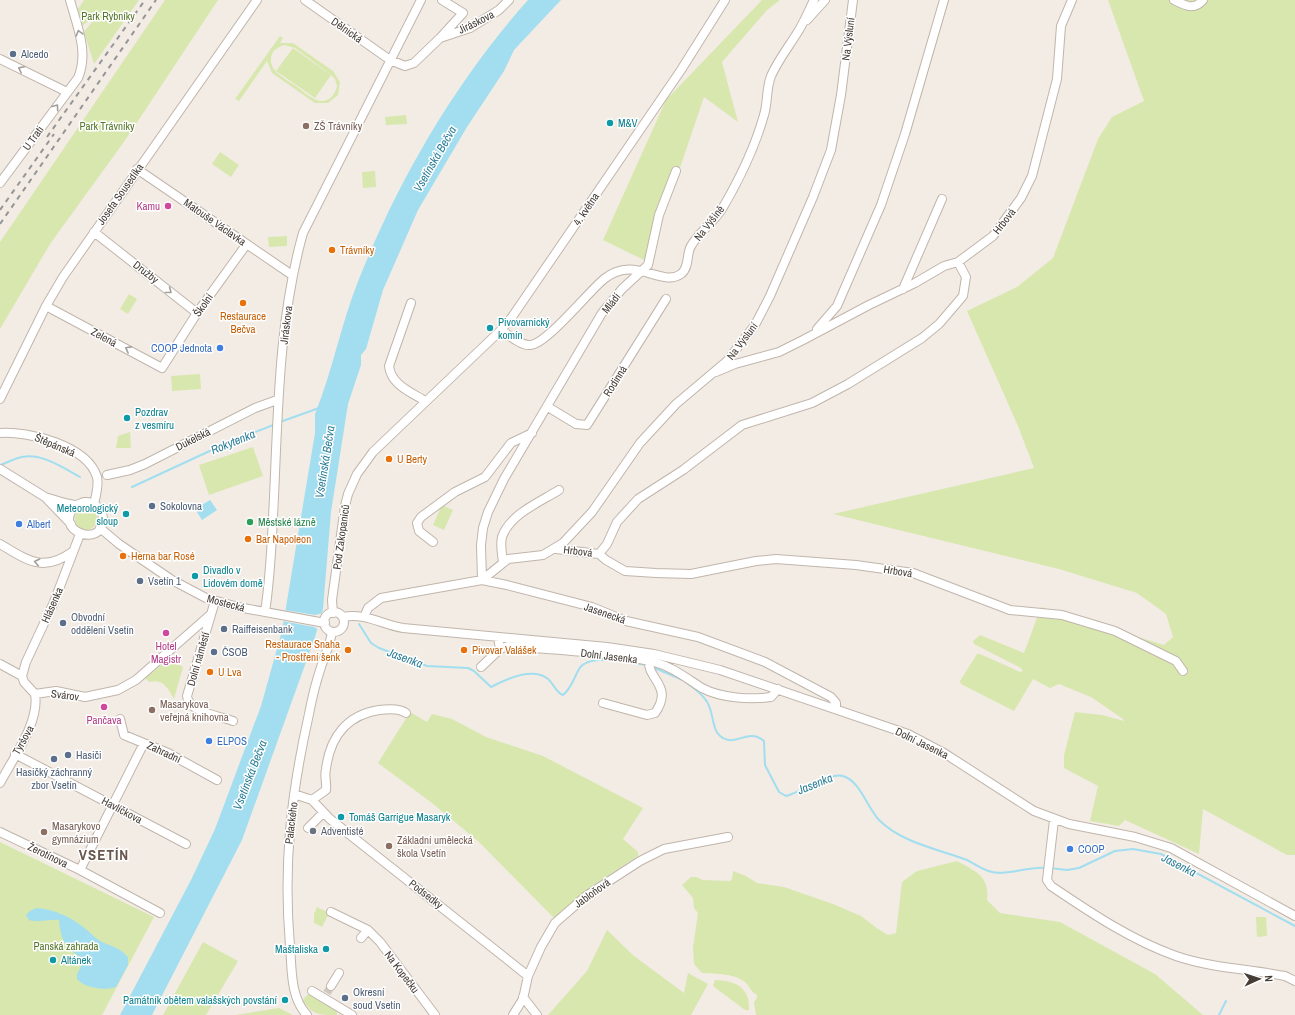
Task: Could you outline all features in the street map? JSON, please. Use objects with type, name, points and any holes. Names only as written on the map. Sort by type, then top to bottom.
[{"type":"street","name":"U Trati","points":[[1,179],[78,78],[83,64],[81,40],[70,0]]},
{"type":"street","name":"Josefa Sousedíka","points":[[0,399],[46,306],[63,277],[137,169],[257,0]]},
{"type":"street","name":"Dělnická","points":[[305,0],[390,60]]},
{"type":"street","name":"Jiráskova","points":[[265,612],[270,572],[278,400],[292,275],[303,233],[421,0]]},
{"type":"street","name":"Jiráskova","points":[[390,60],[405,66],[414,63],[463,13],[442,0]]},
{"type":"street","name":"Jiráskova","points":[[440,38],[470,28],[499,10],[509,0]]},
{"type":"street","name":"4. května","points":[[362,466],[373,452],[425,401],[501,330],[530,293],[680,70],[725,0]]},
{"type":"street","name":"Na Výšině","points":[[501,330],[531,346],[538,343],[562,322],[604,279],[625,269],[632,268],[664,277],[674,277],[682,273],[686,267],[691,246],[721,210],[746,161],[765,113],[770,78],[800,29],[814,0]]},
{"type":"street","points":[[800,29],[825,0]]},
{"type":"street","name":"Na Výsluní","points":[[482,580],[503,562],[516,557],[543,555],[556,548],[592,512],[640,443],[676,404],[727,361],[755,325],[770,296],[831,150],[841,95],[853,0]]},
{"type":"street","name":"Hrbová","points":[[803,340],[821,326],[837,306],[881,205],[906,134],[944,0]]},
{"type":"street","name":"Hrbová","points":[[714,373],[736,364],[779,352],[868,304],[903,289],[944,266],[958,262],[993,236],[1029,185],[1038,158],[1057,79],[1061,26],[1072,0]]},
{"type":"street","points":[[1174,0],[1185,6],[1193,7],[1198,5],[1203,0]]},
{"type":"street","points":[[459,18],[470,28]]},
{"type":"street","points":[[0,59],[67,92]]},
{"type":"street","name":"Matouše Václavka","points":[[137,169],[246,245],[292,275]]},
{"type":"street","name":"Mládí","points":[[482,580],[481,544],[483,528],[504,479],[548,407],[602,313],[622,289],[643,272],[648,265],[659,215],[676,171]]},
{"type":"street","points":[[903,289],[942,199]]},
{"type":"street","name":"Družby","points":[[94,232],[197,313]]},
{"type":"street","name":"Školní","points":[[162,368],[197,313],[246,245]]},
{"type":"street","name":"Hrbová","points":[[599,554],[607,544],[617,522],[638,499],[683,470],[742,425],[812,403],[848,384],[922,338],[939,324],[957,304],[964,290],[966,277],[958,262]]},
{"type":"street","name":"Rodinná","points":[[548,407],[576,424],[587,425],[666,299]]},
{"type":"street","points":[[411,302],[389,366],[389,372],[400,386],[425,401]]},
{"type":"street","name":"Zelená","points":[[46,306],[162,368]]},
{"type":"street","name":"Dukelská","points":[[107,475],[130,470],[146,464],[255,408],[278,400]]},
{"type":"street","name":"Štěpánská","points":[[0,433],[30,435],[61,445],[87,461],[96,476],[97,491],[94,504]]},
{"type":"street","points":[[433,542],[419,531],[417,522],[420,517],[455,492],[485,477],[511,443],[532,433]]},
{"type":"street","name":"Pod Zakopaniců","points":[[333,612],[332,600],[344,506],[351,484],[362,466]]},
{"type":"street","points":[[0,469],[45,497],[71,524],[74,530],[80,534],[92,534],[100,528],[102,515],[94,504],[87,502],[77,505],[45,497]]},
{"type":"street","points":[[503,562],[501,550],[502,537],[515,519],[536,502],[559,490]]},
{"type":"street","points":[[71,524],[71,513],[77,505]]},
{"type":"street","name":"Mostecká","points":[[100,528],[119,544],[172,580],[215,601],[323,623]]},
{"type":"street","name":"Hlásenka","points":[[22,676],[26,662],[63,581],[72,552],[80,534]]},
{"type":"street","points":[[0,544],[30,560],[43,563],[55,563],[72,552]]},
{"type":"street","name":"Hrbová","points":[[556,548],[599,554],[606,560],[625,570],[656,573],[691,574],[756,561],[776,559],[856,565],[913,573],[1010,610],[1062,615],[1115,631],[1176,661],[1183,671]]},
{"type":"street","name":"Jasenecká","points":[[364,617],[368,608],[381,598],[482,580],[592,607],[626,621],[698,638],[724,647],[765,662],[831,697],[836,703],[836,709]]},
{"type":"street","name":"Dolní náměstí","points":[[215,601],[187,696],[189,704],[198,709],[233,720]]},
{"type":"street","points":[[333,612],[339,613],[343,617],[341,628],[332,632],[326,630],[323,623],[333,612]]},
{"type":"street","name":"Dolní náměstí","points":[[118,690],[136,680],[210,615]]},
{"type":"street","name":"Dolní Jasenka","points":[[343,617],[356,615],[392,627],[592,645],[654,654],[720,670],[901,732],[932,746],[1025,806],[1054,820],[1143,839],[1179,853],[1295,916]]},
{"type":"street","name":"Palackého","points":[[307,1015],[300,1005],[294,987],[288,916],[288,847],[294,794],[313,695],[332,632]]},
{"type":"street","points":[[481,667],[500,649],[498,636]]},
{"type":"street","name":"Dolní Jasenka","points":[[500,649],[506,646],[516,647],[649,664],[675,670],[704,689],[727,695],[749,698],[767,698],[773,695],[778,689]]},
{"type":"street","name":"Svárov","points":[[0,664],[22,676],[24,682],[35,694],[56,691],[85,697],[118,690]]},
{"type":"street","name":"Dolní Jasenka","points":[[603,703],[647,715],[653,714],[660,704],[661,688],[649,664]]},
{"type":"street","name":"Tyršova","points":[[0,783],[33,721],[36,709],[35,694]]},
{"type":"street","points":[[312,800],[326,790],[326,768],[334,743],[343,726],[362,713],[395,710],[406,713]]},
{"type":"street","name":"Zahradní","points":[[120,719],[124,735],[168,753],[217,780]]},
{"type":"street","points":[[80,870],[144,743]]},
{"type":"street","name":"Havlíčkova","points":[[15,754],[186,844]]},
{"type":"street","name":"Podsedky","points":[[294,794],[312,800],[324,813],[528,976]]},
{"type":"street","points":[[308,828],[324,813]]},
{"type":"street","points":[[1054,820],[1047,880],[1051,886],[1088,912],[1124,932],[1177,956],[1212,965],[1285,976],[1295,981]]},
{"type":"street","name":"Žerotínova","points":[[0,832],[80,870],[160,913]]},
{"type":"street","name":"Jabloňová","points":[[513,1015],[523,997],[528,976],[541,947],[556,923],[586,896],[640,861],[664,849],[728,837]]},
{"type":"street","name":"Na Kopečku","points":[[331,912],[368,930],[380,942],[435,1015]]},
{"type":"street","points":[[361,938],[368,930]]},
{"type":"street","points":[[331,986],[339,972]]},
{"type":"street","points":[[312,990],[325,995],[352,1015]]},
{"type":"street","points":[[523,997],[537,1015]]},
{"type":"green space","name":"Park Rybníky","points":[[84,0],[139,0],[94,64],[84,32],[92,22],[90,20],[82,26],[78,9]]},
{"type":"green space","name":"Park Trávníky","points":[[165,0],[218,0],[126,139],[50,244],[0,329],[0,242]]},
{"type":"green space","points":[[762,0],[780,0],[767,10],[722,62],[738,122],[704,97],[648,262],[603,240],[666,100]]},
{"type":"green space","points":[[1108,0],[1295,0],[1295,855],[1287,855],[1203,809],[1199,854],[1125,820],[1119,826],[1090,821],[1098,786],[1064,768],[1064,755],[1075,712],[1102,715],[1124,721],[1123,719],[1091,697],[1059,684],[1050,688],[1033,679],[1014,711],[961,684],[960,681],[977,654],[1020,672],[1023,671],[1021,668],[974,644],[973,641],[980,635],[1024,653],[1041,607],[1164,645],[1173,637],[1166,614],[1137,593],[1059,569],[833,514],[1034,468],[1018,426],[967,311],[1017,287],[1053,258],[1098,139],[1112,117],[1144,101]]},
{"type":"green space","points":[[280,36],[283,38],[280,43],[293,43],[333,71],[340,82],[338,95],[328,103],[315,103],[272,73],[267,61],[239,101],[235,99]],"holes":[[[284,45],[295,48],[335,79],[337,86],[333,95],[329,99],[323,101],[313,99],[282,77],[274,69],[271,60],[274,51]]]},
{"type":"green space","points":[[293,48],[331,75],[315,98],[276,71]]},
{"type":"green space","points":[[406,115],[407,124],[386,125],[385,117]]},
{"type":"green space","points":[[220,152],[239,165],[231,177],[212,164]]},
{"type":"green space","points":[[375,171],[376,187],[363,188],[362,172]]},
{"type":"green space","points":[[287,236],[287,246],[269,247],[268,237]]},
{"type":"green space","points":[[129,294],[137,299],[128,314],[120,309]]},
{"type":"green space","points":[[200,374],[201,389],[172,391],[171,376]]},
{"type":"green space","points":[[130,432],[131,448],[116,448],[118,436]]},
{"type":"green space","points":[[253,447],[263,476],[209,495],[199,465]]},
{"type":"green space","points":[[442,505],[453,510],[444,530],[433,525]]},
{"type":"green space","points":[[86,508],[94,511],[97,519],[94,527],[86,530],[78,527],[75,519],[78,511]]},
{"type":"green space","points":[[169,659],[183,667],[174,699],[164,685],[154,681],[149,682],[145,678]]},
{"type":"green space","points":[[410,712],[427,722],[432,714],[452,719],[486,737],[543,756],[643,808],[623,839],[638,852],[638,856],[589,888],[554,918],[479,842],[432,803],[378,763]]},
{"type":"green space","name":"Panská zahrada","points":[[0,842],[154,917],[102,1015],[0,1015]]},
{"type":"green space","points":[[957,861],[980,875],[986,885],[987,900],[1000,913],[1060,922],[1155,974],[1203,1015],[756,1015],[754,1002],[757,995],[746,983],[736,977],[702,973],[694,964],[693,948],[698,913],[694,908],[693,898],[682,885],[691,877],[696,877],[703,880],[730,881],[732,879],[733,871],[746,876],[757,883],[784,887],[833,904],[861,916],[888,935],[896,933],[902,882],[917,871]]},
{"type":"green space","points":[[317,907],[329,913],[322,927],[314,923],[314,914]]},
{"type":"green space","points":[[1256,917],[1266,917],[1267,936],[1257,937]]},
{"type":"green space","points":[[607,930],[634,956],[684,993],[688,973],[708,984],[691,1015],[548,1015],[587,971]]},
{"type":"green space","points":[[203,942],[238,961],[206,1015],[163,1015]]},
{"type":"green space","points":[[715,980],[729,982],[740,987],[747,996],[749,1010],[745,1010],[713,986]]},
{"type":"green space","points":[[307,995],[311,995],[337,1011],[337,1015],[325,1015],[310,1009],[303,1000]]},
{"type":"green space","points":[[279,1008],[293,1015],[235,1015]]},
{"type":"water","name":"Vsetínská Bečva","points":[[528,0],[561,0],[514,50],[504,71],[467,127],[418,210],[383,290],[366,349],[361,355],[361,365],[348,404],[331,512],[323,609],[315,637],[242,840],[152,1015],[120,1015],[192,878],[215,829],[261,706],[282,631],[315,433],[315,414],[359,279],[392,204],[411,168],[453,97],[502,31]]},
{"type":"water","points":[[210,500],[217,510],[202,520],[195,509]]},
{"type":"water","points":[[36,908],[57,912],[70,918],[100,941],[122,951],[128,957],[128,965],[116,987],[100,989],[90,987],[80,982],[77,979],[77,974],[82,964],[81,961],[63,940],[59,920],[29,920],[26,915]]},
{"type":"pier","points":[[284,610],[315,615],[323,613],[319,630],[314,627],[282,621]]},
{"type":"waterway","name":"Rokytenka","points":[[280,422],[319,408]]},
{"type":"waterway","name":"Rokytenka","points":[[132,487],[227,443],[276,424]]},
{"type":"waterway","name":"Rokytenka","points":[[0,465],[26,456],[42,458],[80,477]]},
{"type":"waterway","name":"Jasenka","points":[[359,624],[371,643],[379,648],[427,666],[468,668],[474,671],[491,687],[512,678],[527,674],[535,674],[548,679],[563,695],[570,687],[579,669],[584,664],[592,661],[611,660],[647,665]]},
{"type":"waterway","name":"Jasenka","points":[[652,667],[683,680]]},
{"type":"waterway","name":"Jasenka","points":[[686,682],[705,699],[719,735],[728,740],[753,736],[764,741],[765,765],[779,792],[786,796],[831,777],[843,776],[854,783],[859,789],[879,820],[888,828],[909,840],[967,860],[992,872],[1003,873],[1032,868],[1046,868]]},
{"type":"waterway","name":"Jasenka","points":[[1050,868],[1067,870],[1079,868],[1115,851],[1133,849],[1161,854],[1295,926]]},
{"type":"waterway","points":[[1219,1015],[1226,1001]]},
{"type":"tunnel","points":[[327,993],[331,986]]},
{"type":"railway","points":[[47,137],[145,0]]},
{"type":"railway","points":[[0,224],[156,0]]},
{"type":"railway","points":[[0,210],[54,134]]},
{"type":"place","name":"Alcedo","points":[[13,54]]},
{"type":"place","name":"M&V","points":[[610,123]]},
{"type":"place","name":"ZŠ Trávníky","points":[[306,126]]},
{"type":"place","name":"Kamu","points":[[168,206]]},
{"type":"place","name":"Trávníky","points":[[332,250]]},
{"type":"place","name":"Restaurace Bečva","points":[[243,303]]},
{"type":"place","name":"Pivovarnický komín","points":[[490,328]]},
{"type":"place","name":"COOP Jednota","points":[[220,348]]},
{"type":"place","name":"Pozdrav z vesmíru","points":[[127,418]]},
{"type":"place","name":"U Berty","points":[[389,459]]},
{"type":"place","name":"Sokolovna","points":[[152,506]]},
{"type":"place","name":"Meteorologický sloup","points":[[126,514]]},
{"type":"place","name":"Městské lázně","points":[[250,522]]},
{"type":"place","name":"Albert","points":[[19,524]]},
{"type":"place","name":"Bar Napoleon","points":[[248,539]]},
{"type":"place","name":"Herna bar Rosé","points":[[123,556]]},
{"type":"place","name":"Divadlo v Lidovém domě","points":[[195,576]]},
{"type":"place","name":"Vsetín 1","points":[[140,581]]},
{"type":"place","name":"Obvodní oddělení Vsetín","points":[[63,623]]},
{"type":"place","name":"Raiffeisenbank","points":[[224,629]]},
{"type":"place","name":"Hotel Magistr","points":[[166,633]]},
{"type":"place","name":"Restaurace Snaha - Prostření šenk","points":[[348,650]]},
{"type":"place","name":"Pivovar Valášek","points":[[464,650]]},
{"type":"place","name":"ČSOB","points":[[214,652]]},
{"type":"place","name":"U Lva","points":[[210,672]]},
{"type":"place","name":"Pančava","points":[[104,707]]},
{"type":"place","name":"Masarykova veřejná knihovna","points":[[152,710]]},
{"type":"place","name":"ELPOS","points":[[209,741]]},
{"type":"place","name":"Hasiči","points":[[68,755]]},
{"type":"place","name":"Hasičký záchranný zbor Vsetín","points":[[54,759]]},
{"type":"place","name":"Tomáš Garrigue Masaryk","points":[[341,817]]},
{"type":"place","name":"Adventisté","points":[[313,831]]},
{"type":"place","name":"Masarykovo gymnázium","points":[[44,832]]},
{"type":"place","name":"Základní umělecká škola Vsetín","points":[[389,846]]},
{"type":"place","name":"COOP","points":[[1070,849]]},
{"type":"place","name":"Maštaliska","points":[[326,949]]},
{"type":"place","name":"Altánek","points":[[53,960]]},
{"type":"place","name":"Okresní soud Vsetín","points":[[345,998]]},
{"type":"place","name":"Památník obětem valašských povstání","points":[[285,1000]]},
{"type":"district","name":"VSETÍN","points":[[104,855]]}]
